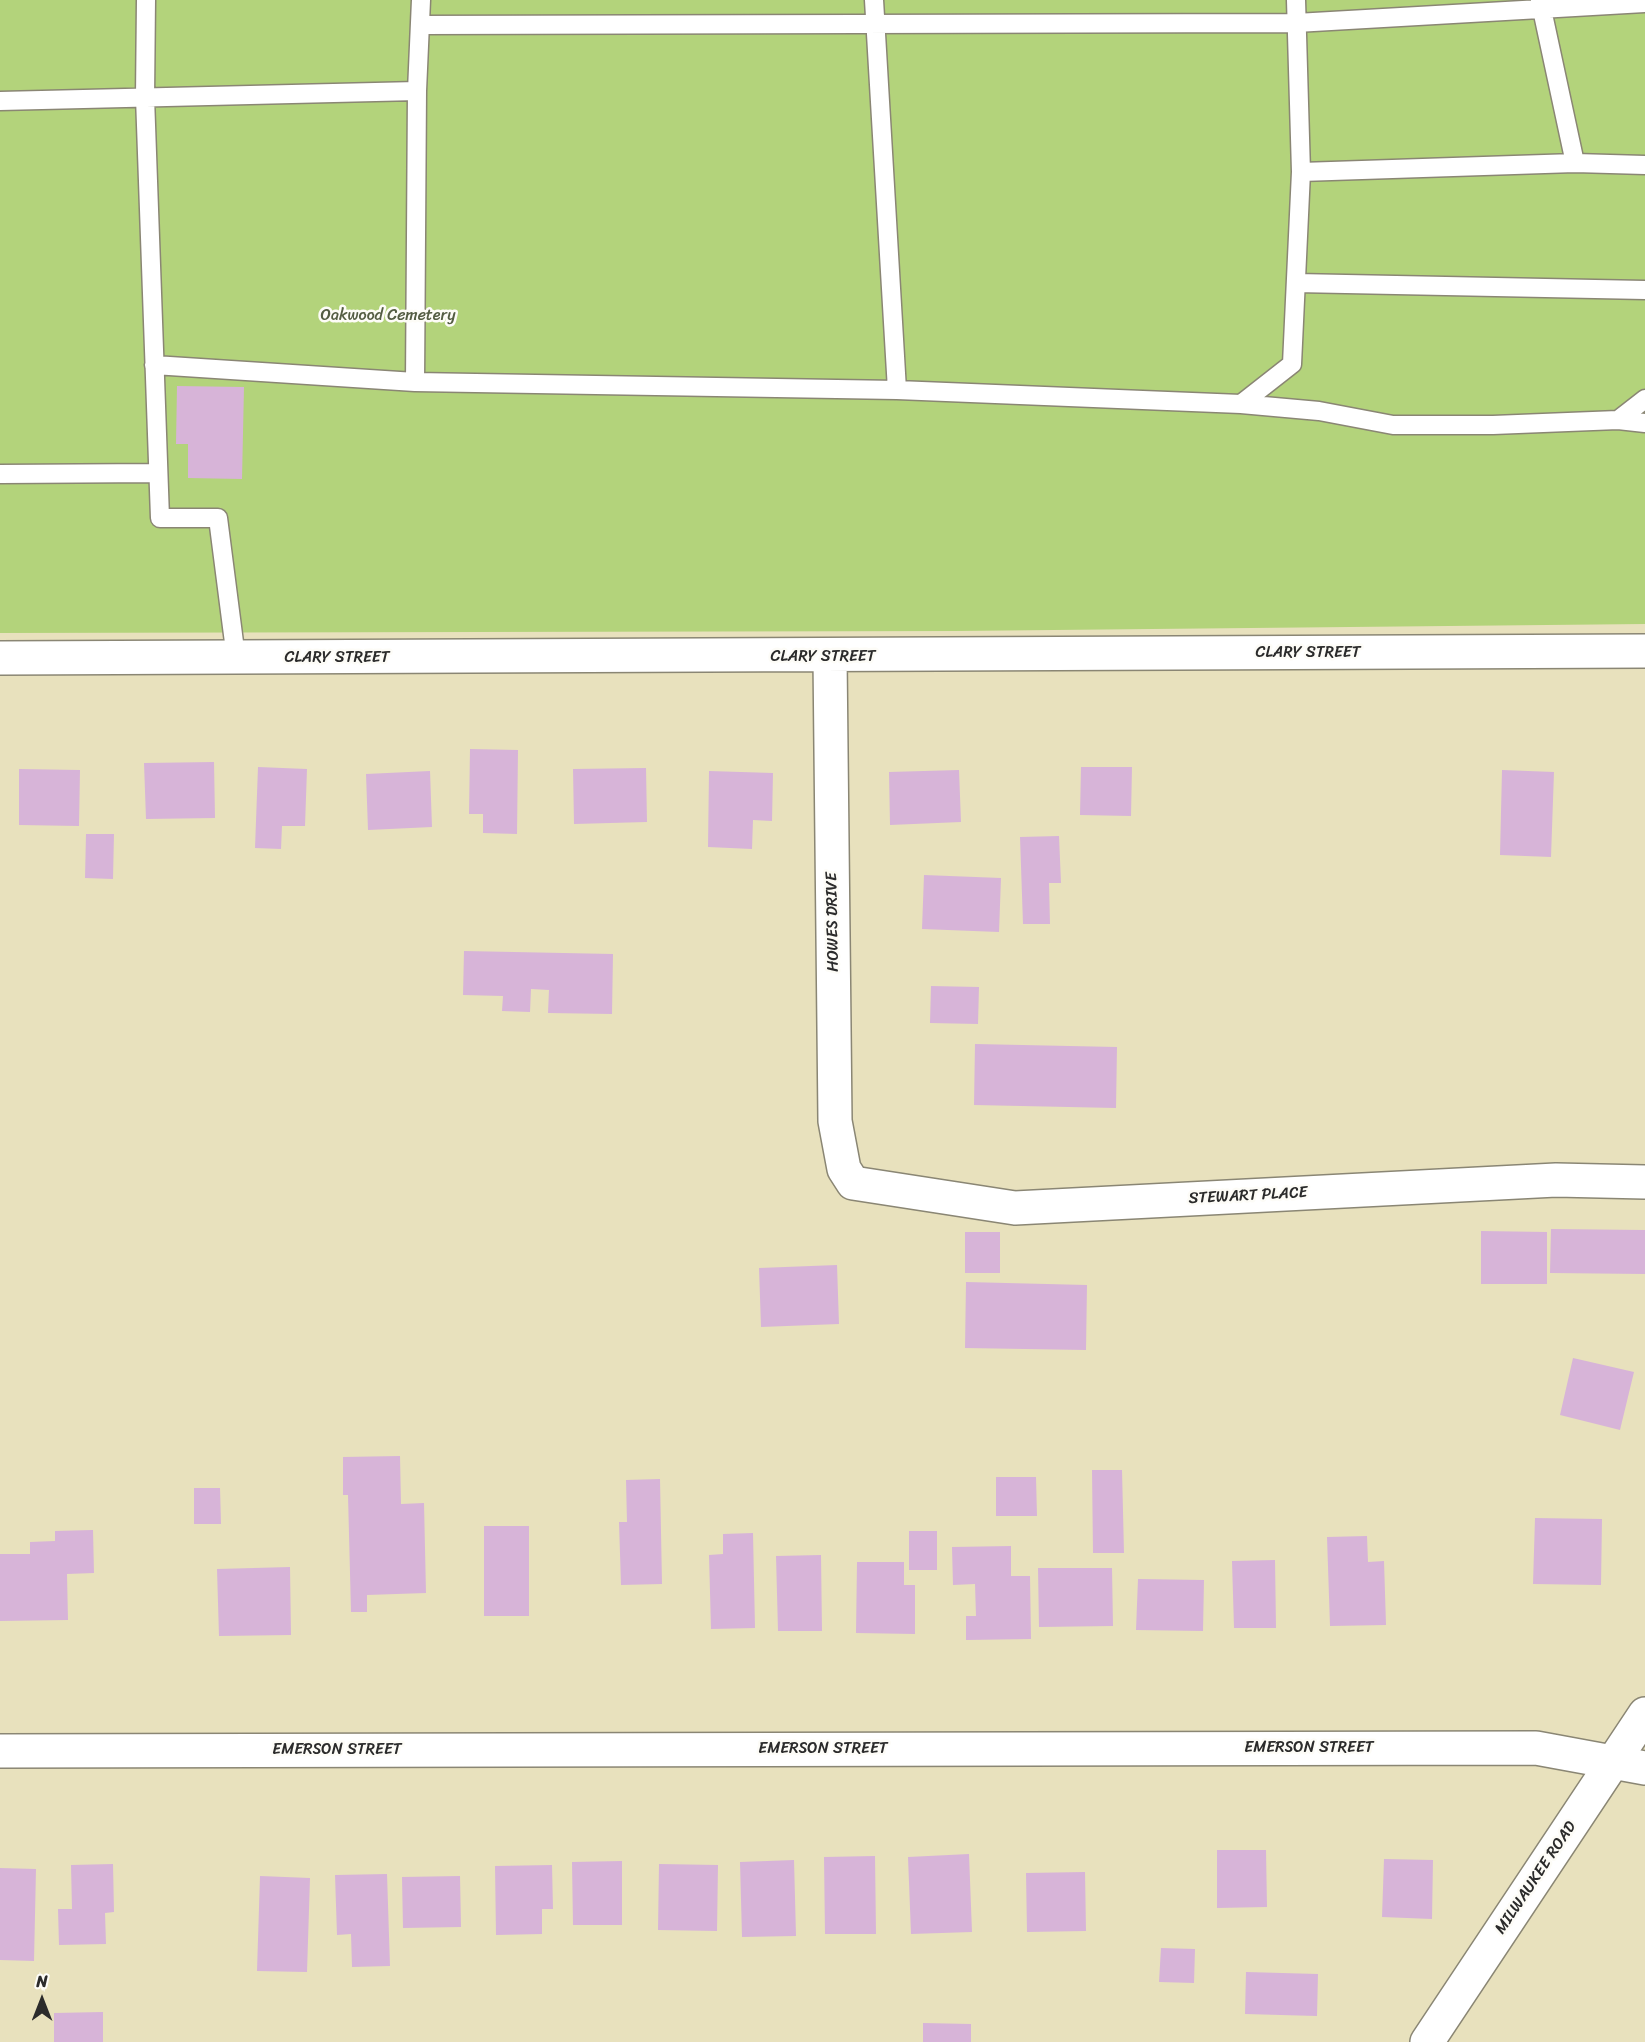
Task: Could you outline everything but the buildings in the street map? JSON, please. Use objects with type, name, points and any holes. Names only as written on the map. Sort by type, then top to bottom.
[{"type":"street","name":"CLARY STREET","points":[[0,658],[830,657],[1645,651]]},
{"type":"street","name":"HOWES DRIVE","points":[[830,657],[835,1121],[844,1169],[853,1183]]},
{"type":"street","name":"STEWART PLACE","points":[[853,1183],[1015,1208],[1556,1180],[1645,1182]]},
{"type":"street","name":"MILWAUKEE ROAD","points":[[1427,2042],[1645,1714]]},
{"type":"street","name":"EMERSON STREET","points":[[0,1751],[1536,1748],[1612,1764],[1645,1768]]},
{"type":"lane","points":[[146,0],[145,97],[160,518],[218,518],[236,658]]},
{"type":"lane","points":[[415,382],[417,91],[421,0]]},
{"type":"lane","points":[[874,0],[873,22],[897,390]]},
{"type":"lane","points":[[1241,404],[1292,364],[1301,172],[1296,0]]},
{"type":"lane","points":[[420,24],[1296,23],[1540,4],[1645,3]]},
{"type":"lane","points":[[1540,4],[1575,163]]},
{"type":"lane","points":[[0,101],[417,91]]},
{"type":"lane","points":[[1301,172],[1575,163],[1645,165]]},
{"type":"lane","points":[[1296,284],[1645,290]]},
{"type":"lane","points":[[154,365],[415,382],[897,390],[1241,404],[1319,411],[1393,425],[1493,425],[1618,420],[1645,423]]},
{"type":"lane","points":[[1618,420],[1645,399]]},
{"type":"lane","points":[[0,474],[158,473]]},
{"type":"green space","name":"Oakwood Cemetery","points":[[0,0],[1645,0],[1645,624],[955,631],[0,633]]}]
